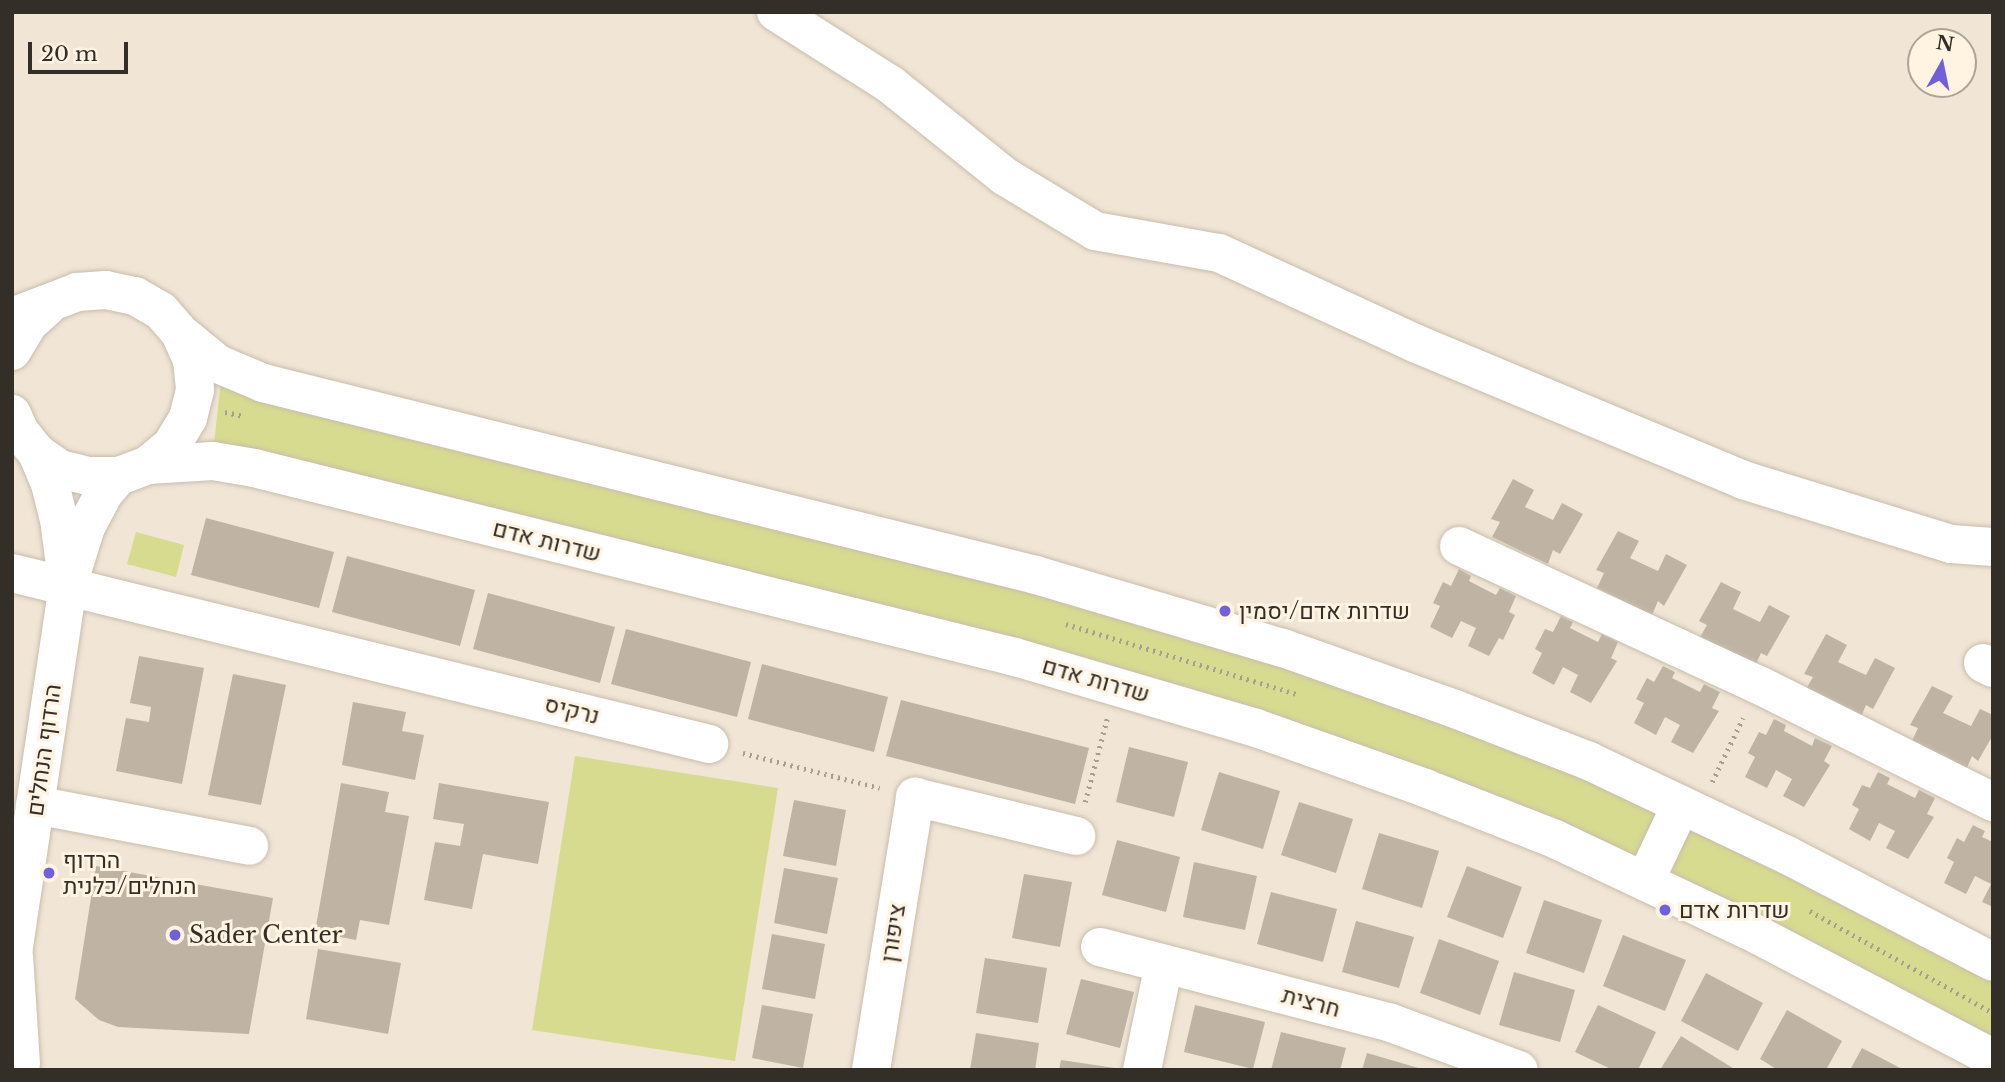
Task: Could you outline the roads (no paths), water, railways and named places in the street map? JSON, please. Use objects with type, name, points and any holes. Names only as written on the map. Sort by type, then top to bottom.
[{"type":"street","points":[[776,12],[891,85],[1004,176],[1094,231],[1219,253],[1417,344],[1743,480],[1951,544],[1993,547]]},
{"type":"street","points":[[12,317],[77,292],[106,290],[135,296],[161,311],[180,333],[218,364],[263,383],[1036,575],[1283,648],[1455,709],[1588,761],[1690,809],[1993,962]]},
{"type":"street","points":[[12,351],[28,324],[50,304]]},
{"type":"street","points":[[133,470],[172,445],[188,418],[195,390],[192,360],[180,333]]},
{"type":"street","name":"שדרות אדם","points":[[20,431],[60,469],[88,476],[213,461],[254,468],[1015,657],[1256,728],[1425,788],[1555,839],[1750,931],[1993,1058]]},
{"type":"street","name":"הרדוף הנחלים","points":[[20,431],[50,484],[59,519],[68,585]]},
{"type":"street","name":"הרדוף הנחלים","points":[[20,1065],[13,958],[68,585],[86,527],[104,493],[133,470]]},
{"type":"street","points":[[1459,546],[1759,685],[1993,802]]},
{"type":"street","name":"נרקיס","points":[[12,573],[709,744]]},
{"type":"street","name":"ציפורן","points":[[871,1070],[915,797],[1076,836]]},
{"type":"street","points":[[36,805],[249,846]]},
{"type":"street","points":[[1645,881],[1690,809]]},
{"type":"street","name":"חרצית","points":[[1100,947],[1391,1023],[1519,1070]]},
{"type":"street","points":[[1142,1070],[1164,964]]},
{"type":"place","name":"שדרות אדם/יסמין","points":[[1225,611]]},
{"type":"place","name":"הרדוף הנחלים/כלנית","points":[[49,873]]},
{"type":"place","name":"שדרות אדם","points":[[1665,910]]},
{"type":"place","name":"Sader Center","points":[[175,935]]}]
